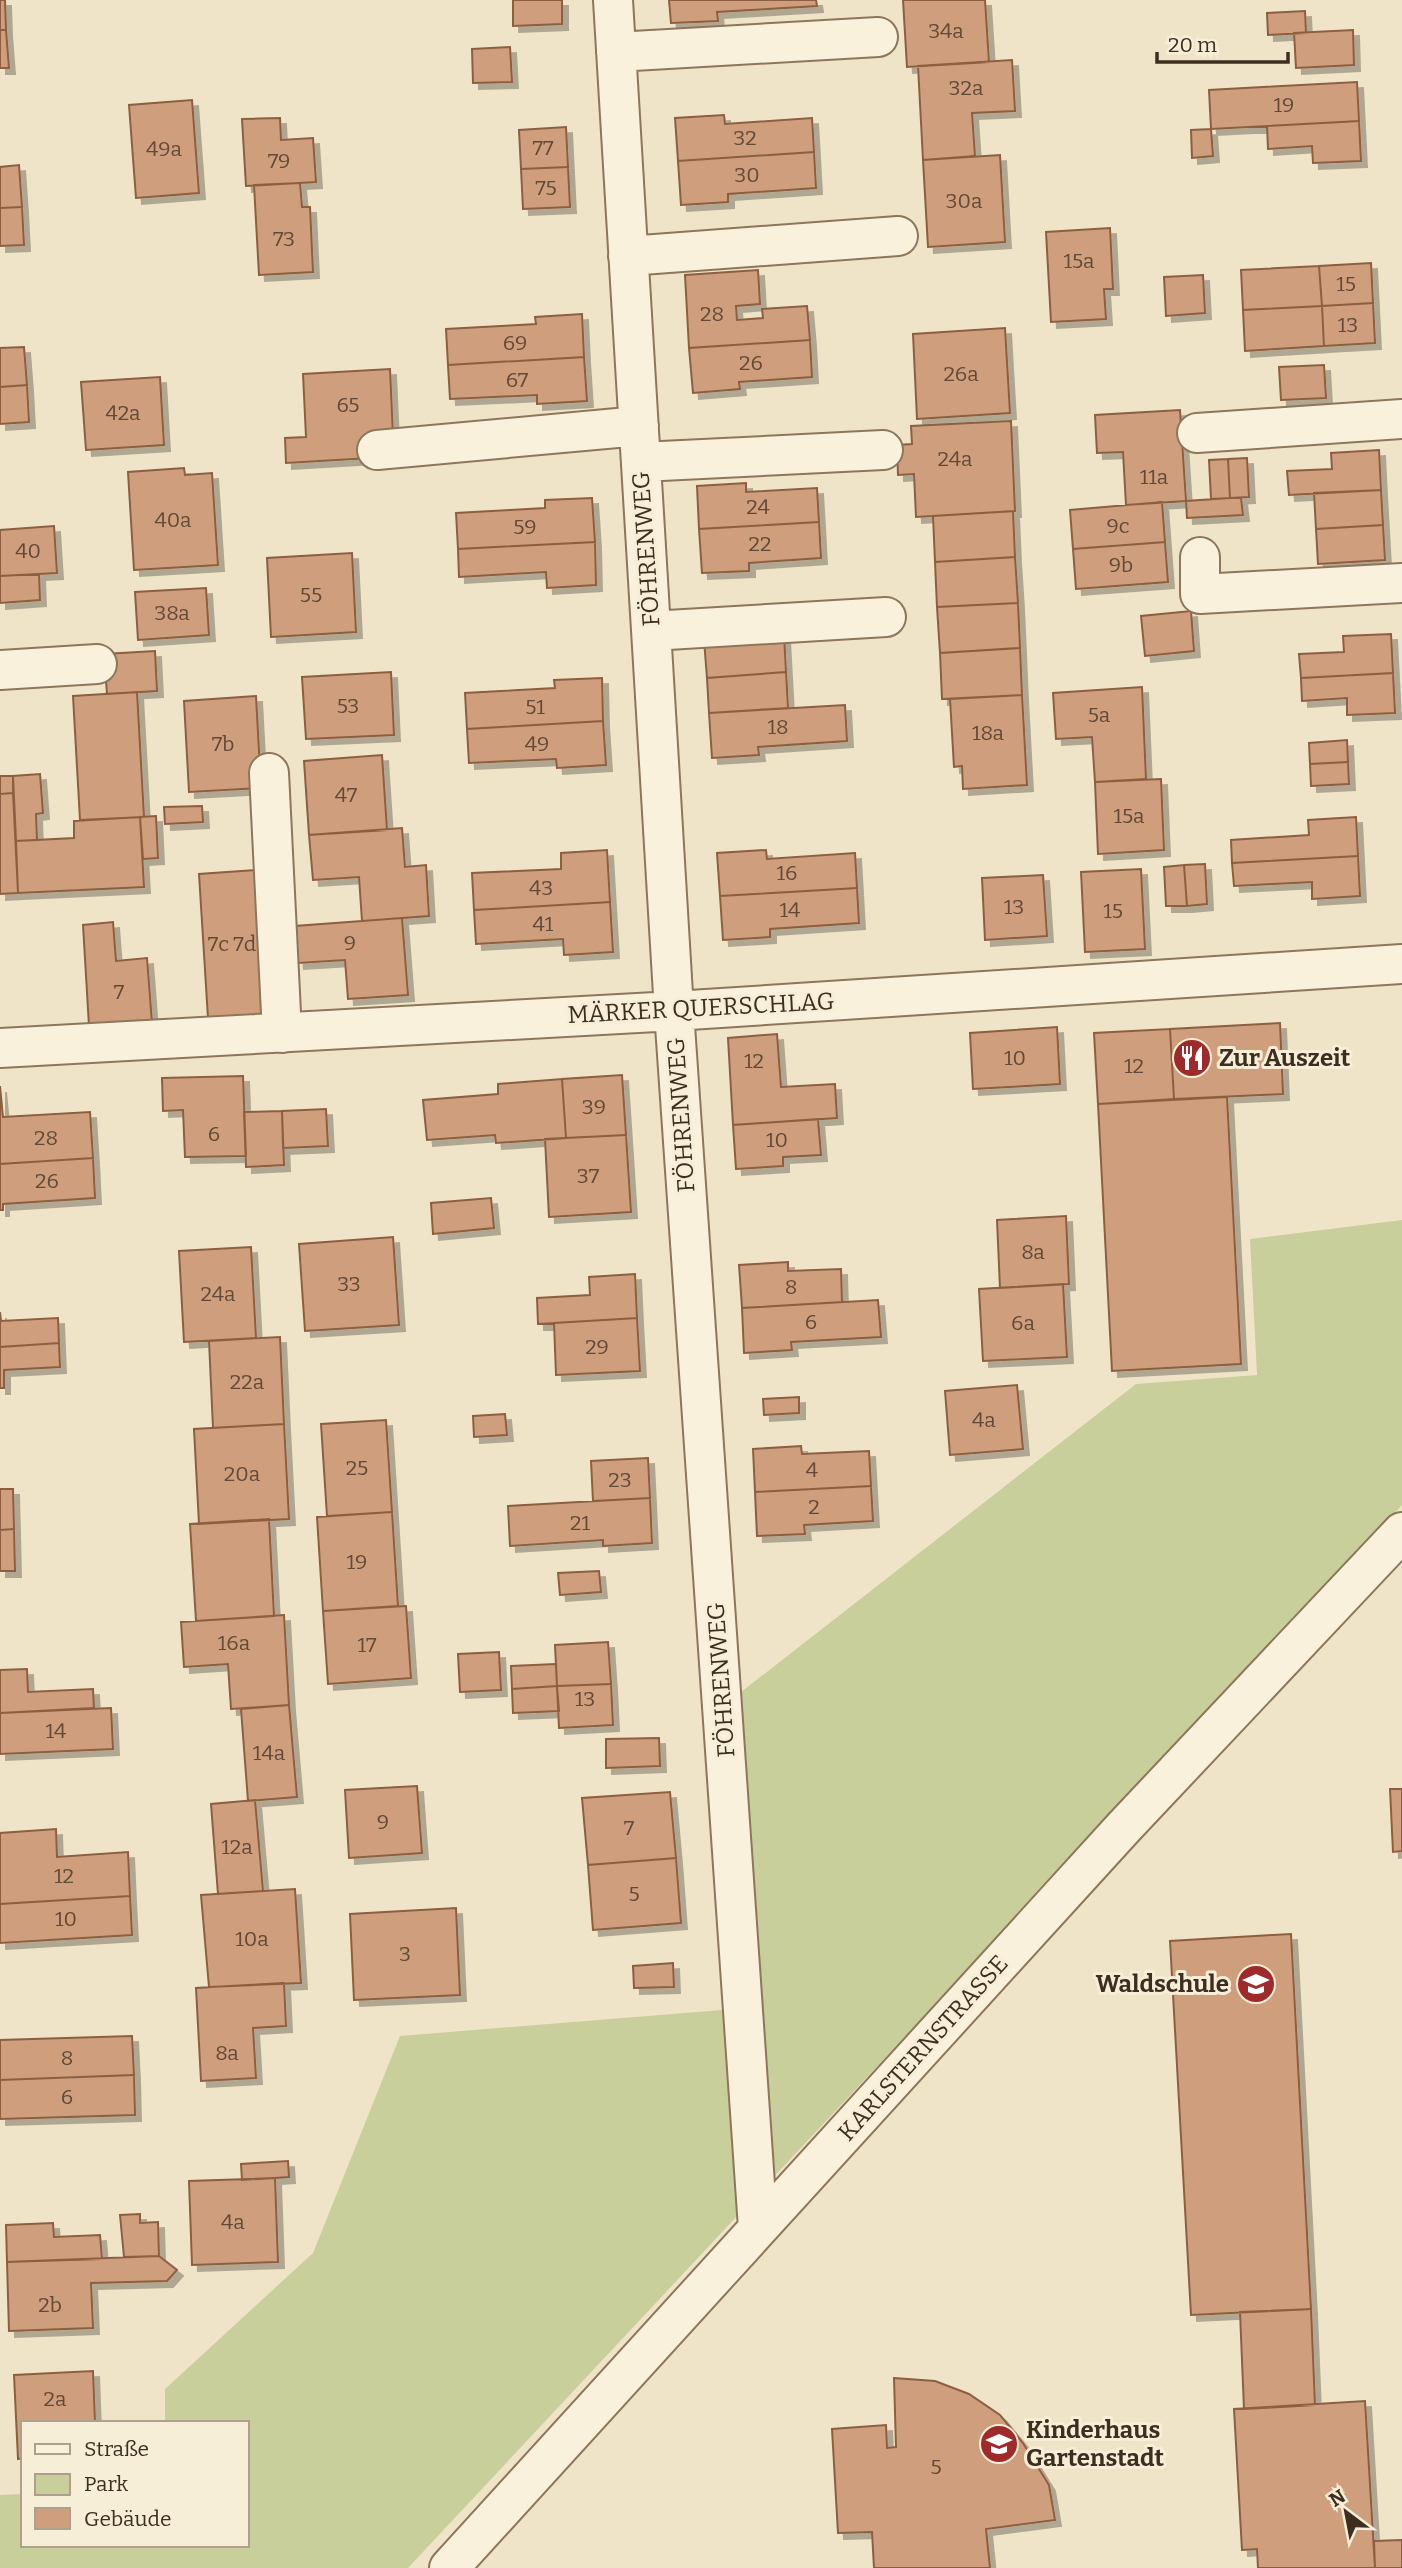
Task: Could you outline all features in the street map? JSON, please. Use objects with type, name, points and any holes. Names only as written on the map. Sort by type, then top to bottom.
[{"type":"street","name":"FÖHRENWEG","points":[[613,0],[674,1010],[758,2228]]},
{"type":"street","points":[[616,52],[877,37]]},
{"type":"street","points":[[628,256],[898,236]]},
{"type":"street","points":[[1197,433],[1402,419]]},
{"type":"street","points":[[377,450],[640,444],[883,450]]},
{"type":"street","points":[[1200,557],[1200,594],[1402,583]]},
{"type":"street","points":[[651,631],[886,617]]},
{"type":"street","points":[[0,670],[97,664]]},
{"type":"street","points":[[269,773],[282,1033]]},
{"type":"street","name":"MÄRKER QUERSCHLAG","points":[[0,1048],[674,1010],[1402,964]]},
{"type":"street","name":"KARLSTERNSTRASSE","points":[[449,2568],[1124,1827],[1402,1532]]},
{"type":"green space","points":[[1402,1220],[1402,1505],[408,2568],[0,2568],[0,2495],[21,2494],[21,2547],[248,2547],[248,2421],[165,2421],[165,2389],[313,2253],[400,2036],[759,2007],[741,1692],[1136,1384],[1257,1375],[1250,1239]]},
{"type":"building","points":[[0,0],[5,0],[6,30],[0,30]]},
{"type":"building","points":[[513,0],[562,0],[562,24],[513,26]]},
{"type":"building","points":[[669,0],[816,0],[817,6],[717,12],[718,21],[671,23]]},
{"type":"building","points":[[903,0],[985,0],[989,62],[907,67]]},
{"type":"building","points":[[1305,11],[1306,33],[1268,35],[1267,13]]},
{"type":"building","points":[[0,30],[6,30],[9,68],[0,68]]},
{"type":"building","points":[[1353,30],[1354,65],[1296,68],[1294,33]]},
{"type":"building","points":[[510,47],[512,82],[473,83],[472,49]]},
{"type":"building","points":[[1012,60],[1015,111],[972,113],[975,156],[923,160],[918,66]]},
{"type":"building","points":[[1357,82],[1359,121],[1211,129],[1209,90]]},
{"type":"building","points":[[192,100],[199,193],[136,198],[129,105]]},
{"type":"building","points":[[724,115],[725,124],[812,118],[814,152],[678,161],[675,118]]},
{"type":"building","points":[[280,118],[281,140],[313,138],[316,182],[246,186],[242,119]]},
{"type":"building","points":[[1359,121],[1361,161],[1313,163],[1312,146],[1268,149],[1267,126]]},
{"type":"building","points":[[566,127],[568,167],[521,169],[519,130]]},
{"type":"building","points":[[1211,129],[1213,156],[1192,158],[1191,130]]},
{"type":"building","points":[[814,152],[816,188],[728,194],[728,202],[681,205],[678,161]]},
{"type":"building","points":[[1000,155],[1005,242],[928,247],[923,160]]},
{"type":"building","points":[[19,165],[22,207],[0,208],[0,167]]},
{"type":"building","points":[[568,167],[570,207],[523,209],[521,169]]},
{"type":"building","points":[[300,183],[302,207],[310,207],[313,272],[259,275],[254,185]]},
{"type":"building","points":[[22,207],[24,245],[0,246],[0,208]]},
{"type":"building","points":[[1110,228],[1113,289],[1104,289],[1106,319],[1051,322],[1046,232]]},
{"type":"building","points":[[1371,263],[1373,303],[1322,306],[1319,266]]},
{"type":"building","points":[[1319,266],[1322,306],[1243,310],[1241,270]]},
{"type":"building","points":[[758,270],[760,304],[736,306],[737,320],[763,318],[762,309],[807,306],[810,340],[689,348],[685,275]]},
{"type":"building","points":[[1203,275],[1205,313],[1166,316],[1164,277]]},
{"type":"building","points":[[1373,303],[1375,343],[1324,346],[1322,306]]},
{"type":"building","points":[[1322,306],[1324,346],[1245,351],[1243,310]]},
{"type":"building","points":[[582,314],[584,357],[448,365],[446,329],[536,324],[535,317]]},
{"type":"building","points":[[1005,328],[1010,413],[917,419],[913,334]]},
{"type":"building","points":[[810,340],[812,377],[739,382],[740,389],[693,393],[689,348]]},
{"type":"building","points":[[24,347],[27,385],[0,387],[0,348]]},
{"type":"building","points":[[584,357],[587,401],[537,404],[537,395],[450,399],[448,365]]},
{"type":"building","points":[[1324,365],[1326,398],[1281,400],[1279,367]]},
{"type":"building","points":[[390,369],[393,436],[370,458],[286,463],[285,438],[306,437],[303,374]]},
{"type":"building","points":[[160,377],[164,445],[86,450],[81,382]]},
{"type":"building","points":[[27,385],[29,422],[0,424],[0,387]]},
{"type":"building","points":[[1180,410],[1186,501],[1126,505],[1123,452],[1097,453],[1095,415]]},
{"type":"building","points":[[1011,421],[1015,511],[916,517],[914,474],[898,475],[897,445],[912,444],[911,426]]},
{"type":"building","points":[[1379,450],[1381,490],[1289,495],[1287,471],[1332,469],[1331,453]]},
{"type":"building","points":[[1247,458],[1249,497],[1230,498],[1228,459]]},
{"type":"building","points":[[1228,459],[1230,498],[1211,499],[1209,460]]},
{"type":"building","points":[[184,468],[185,475],[212,473],[218,565],[134,570],[128,472]]},
{"type":"building","points":[[746,483],[746,492],[817,488],[819,522],[699,529],[697,486]]},
{"type":"building","points":[[1381,490],[1383,525],[1316,529],[1314,493]]},
{"type":"building","points":[[592,498],[595,542],[458,549],[456,513],[545,508],[545,500]]},
{"type":"building","points":[[1241,498],[1243,515],[1187,518],[1186,501]]},
{"type":"building","points":[[1162,502],[1165,542],[1073,549],[1070,510]]},
{"type":"building","points":[[1013,511],[1015,557],[935,562],[933,516]]},
{"type":"building","points":[[819,522],[821,558],[749,563],[749,571],[702,573],[699,529]]},
{"type":"building","points":[[1383,525],[1385,560],[1318,564],[1316,529]]},
{"type":"building","points":[[54,526],[57,573],[0,576],[0,530]]},
{"type":"building","points":[[595,542],[596,585],[547,588],[546,572],[459,577],[458,549]]},
{"type":"building","points":[[1165,542],[1168,582],[1076,589],[1073,549]]},
{"type":"building","points":[[352,553],[356,632],[271,637],[267,558]]},
{"type":"building","points":[[1015,557],[1018,603],[937,607],[935,562]]},
{"type":"building","points":[[39,574],[40,600],[0,603],[0,576]]},
{"type":"building","points":[[206,588],[209,635],[138,640],[135,592]]},
{"type":"building","points":[[1018,603],[1020,648],[940,653],[937,607]]},
{"type":"building","points":[[1191,611],[1194,651],[1145,656],[1141,616]]},
{"type":"building","points":[[1391,634],[1393,673],[1301,678],[1299,654],[1344,652],[1343,636]]},
{"type":"building","points":[[784,635],[786,672],[707,678],[704,640]]},
{"type":"building","points":[[1020,648],[1022,695],[942,699],[940,653]]},
{"type":"building","points":[[155,651],[157,691],[107,694],[104,654]]},
{"type":"building","points":[[391,672],[394,735],[306,739],[302,677]]},
{"type":"building","points":[[786,672],[788,708],[709,713],[707,678]]},
{"type":"building","points":[[1393,673],[1395,713],[1347,715],[1347,698],[1302,701],[1301,678]]},
{"type":"building","points":[[602,678],[603,721],[467,729],[465,693],[555,688],[554,680]]},
{"type":"building","points":[[1142,687],[1146,779],[1095,782],[1092,737],[1056,739],[1053,693]]},
{"type":"building","points":[[137,692],[144,817],[80,820],[73,696]]},
{"type":"building","points":[[1022,695],[1027,785],[963,789],[962,766],[954,767],[950,699]]},
{"type":"building","points":[[256,696],[261,788],[189,792],[184,701]]},
{"type":"building","points":[[845,705],[847,741],[758,747],[759,755],[712,758],[709,713]]},
{"type":"building","points":[[603,721],[606,765],[557,768],[556,759],[469,763],[467,729]]},
{"type":"building","points":[[1347,740],[1348,762],[1310,764],[1309,743]]},
{"type":"building","points":[[382,755],[387,830],[309,835],[304,761]]},
{"type":"building","points":[[1348,762],[1349,784],[1311,786],[1310,764]]},
{"type":"building","points":[[40,774],[43,813],[36,814],[37,840],[16,841],[13,776]]},
{"type":"building","points":[[0,776],[13,776],[13,793],[0,794]]},
{"type":"building","points":[[1161,779],[1164,850],[1098,854],[1095,782]]},
{"type":"building","points":[[13,793],[18,893],[0,894],[0,794]]},
{"type":"building","points":[[202,806],[203,822],[165,824],[164,807]]},
{"type":"building","points":[[156,816],[158,858],[143,859],[140,817]]},
{"type":"building","points":[[140,817],[144,887],[18,893],[16,841],[74,838],[74,821]]},
{"type":"building","points":[[1356,817],[1358,856],[1232,863],[1231,840],[1309,835],[1308,820]]},
{"type":"building","points":[[402,828],[405,867],[426,865],[429,916],[362,921],[359,877],[313,880],[309,835]]},
{"type":"building","points":[[607,850],[610,902],[474,910],[472,873],[561,869],[561,853]]},
{"type":"building","points":[[766,850],[767,859],[855,853],[857,888],[720,896],[717,853]]},
{"type":"building","points":[[1358,856],[1360,896],[1312,899],[1312,882],[1234,886],[1232,863]]},
{"type":"building","points":[[1205,864],[1207,904],[1187,906],[1184,865]]},
{"type":"building","points":[[1184,865],[1187,906],[1166,906],[1164,867]]},
{"type":"building","points":[[1141,869],[1145,949],[1085,952],[1081,872]]},
{"type":"building","points":[[257,870],[266,1014],[208,1018],[199,874]]},
{"type":"building","points":[[1043,875],[1047,936],[985,940],[982,878]]},
{"type":"building","points":[[857,888],[859,923],[770,929],[770,937],[723,940],[720,896]]},
{"type":"building","points":[[610,902],[613,952],[564,955],[563,939],[476,944],[474,910]]},
{"type":"building","points":[[402,918],[408,995],[348,999],[345,960],[298,963],[295,926]]},
{"type":"building","points":[[113,922],[116,961],[147,958],[152,1023],[89,1026],[83,925]]},
{"type":"building","points":[[1280,1023],[1283,1094],[1174,1099],[1170,1029]]},
{"type":"building","points":[[1057,1027],[1060,1084],[973,1089],[970,1033]]},
{"type":"building","points":[[1170,1029],[1174,1099],[1098,1104],[1094,1033]]},
{"type":"building","points":[[777,1034],[781,1087],[835,1084],[837,1118],[733,1125],[728,1038]]},
{"type":"building","points":[[622,1075],[626,1135],[566,1138],[562,1079]]},
{"type":"building","points":[[243,1076],[246,1156],[185,1157],[183,1110],[163,1111],[162,1078]]},
{"type":"building","points":[[562,1079],[566,1138],[496,1143],[495,1135],[427,1140],[423,1100],[498,1094],[498,1084]]},
{"type":"building","points":[[0,1086],[3,1117],[90,1112],[93,1158],[0,1164]]},
{"type":"building","points":[[1227,1097],[1241,1364],[1112,1371],[1098,1104]]},
{"type":"building","points":[[326,1109],[328,1146],[283,1148],[282,1111]]},
{"type":"building","points":[[282,1111],[284,1165],[246,1167],[244,1112]]},
{"type":"building","points":[[818,1119],[821,1155],[783,1157],[783,1166],[736,1169],[733,1125]]},
{"type":"building","points":[[626,1135],[631,1212],[549,1217],[545,1139]]},
{"type":"building","points":[[93,1158],[95,1198],[3,1204],[3,1210],[0,1210],[0,1164]]},
{"type":"building","points":[[491,1198],[494,1228],[433,1234],[431,1203]]},
{"type":"building","points":[[1066,1216],[1069,1284],[1000,1288],[997,1220]]},
{"type":"building","points":[[393,1237],[399,1325],[305,1331],[299,1244]]},
{"type":"building","points":[[251,1247],[256,1338],[184,1342],[179,1251]]},
{"type":"building","points":[[788,1262],[788,1271],[841,1269],[842,1302],[742,1308],[739,1265]]},
{"type":"building","points":[[635,1274],[637,1318],[538,1324],[537,1298],[590,1295],[589,1277]]},
{"type":"building","points":[[1063,1284],[1067,1357],[983,1361],[979,1289]]},
{"type":"building","points":[[878,1300],[881,1337],[791,1342],[792,1350],[744,1353],[742,1308]]},
{"type":"building","points":[[0,1312],[1,1321],[58,1318],[59,1343],[0,1347]]},
{"type":"building","points":[[637,1318],[640,1371],[556,1375],[554,1323]]},
{"type":"building","points":[[280,1337],[284,1424],[213,1428],[209,1341]]},
{"type":"building","points":[[59,1343],[60,1367],[4,1370],[4,1388],[0,1388],[0,1347]]},
{"type":"building","points":[[1017,1385],[1023,1449],[950,1455],[945,1391]]},
{"type":"building","points":[[799,1397],[799,1413],[764,1415],[763,1399]]},
{"type":"building","points":[[505,1414],[507,1435],[474,1437],[473,1416]]},
{"type":"building","points":[[386,1420],[392,1512],[327,1516],[321,1424]]},
{"type":"building","points":[[284,1424],[289,1519],[199,1524],[194,1429]]},
{"type":"building","points":[[801,1446],[802,1454],[869,1451],[871,1486],[755,1492],[753,1449]]},
{"type":"building","points":[[648,1458],[650,1498],[593,1501],[591,1461]]},
{"type":"building","points":[[871,1486],[873,1521],[804,1525],[805,1534],[757,1536],[755,1492]]},
{"type":"building","points":[[0,1489],[13,1489],[14,1529],[0,1530]]},
{"type":"building","points":[[650,1498],[652,1543],[603,1546],[603,1540],[510,1546],[508,1506]]},
{"type":"building","points":[[392,1512],[398,1606],[323,1611],[317,1517]]},
{"type":"building","points":[[269,1519],[274,1616],[196,1621],[190,1524]]},
{"type":"building","points":[[14,1529],[15,1571],[0,1571],[0,1530]]},
{"type":"building","points":[[599,1571],[601,1592],[560,1595],[558,1573]]},
{"type":"building","points":[[406,1606],[411,1678],[328,1684],[323,1611]]},
{"type":"building","points":[[284,1615],[289,1705],[231,1709],[228,1664],[184,1667],[181,1622]]},
{"type":"building","points":[[608,1642],[611,1684],[557,1686],[555,1645]]},
{"type":"building","points":[[499,1652],[501,1690],[460,1692],[458,1654]]},
{"type":"building","points":[[556,1664],[557,1686],[512,1689],[511,1666]]},
{"type":"building","points":[[27,1669],[28,1692],[93,1689],[94,1708],[0,1713],[0,1670]]},
{"type":"building","points":[[611,1684],[613,1725],[559,1728],[557,1686]]},
{"type":"building","points":[[557,1686],[559,1711],[513,1713],[512,1689]]},
{"type":"building","points":[[289,1705],[297,1797],[248,1801],[241,1709]]},
{"type":"building","points":[[111,1708],[113,1749],[0,1754],[0,1713]]},
{"type":"building","points":[[659,1738],[660,1766],[606,1768],[606,1739]]},
{"type":"building","points":[[417,1786],[422,1853],[349,1858],[345,1790]]},
{"type":"building","points":[[1390,1789],[1402,1789],[1402,1851],[1393,1852]]},
{"type":"building","points":[[670,1792],[676,1858],[588,1865],[582,1798]]},
{"type":"building","points":[[255,1800],[263,1891],[218,1894],[211,1804]]},
{"type":"building","points":[[56,1829],[57,1857],[128,1852],[130,1896],[0,1904],[0,1833]]},
{"type":"building","points":[[676,1858],[681,1923],[593,1930],[588,1865]]},
{"type":"building","points":[[295,1889],[301,1983],[209,1987],[201,1895]]},
{"type":"building","points":[[130,1896],[132,1935],[0,1943],[0,1904]]},
{"type":"building","points":[[456,1908],[460,1995],[354,2000],[350,1914]]},
{"type":"building","points":[[1291,1934],[1311,2309],[1191,2315],[1170,1941]]},
{"type":"building","points":[[673,1963],[674,1987],[634,1988],[633,1966]]},
{"type":"building","points":[[284,1983],[286,2026],[253,2028],[256,2078],[201,2081],[196,1988]]},
{"type":"building","points":[[132,2036],[134,2075],[0,2080],[0,2040]]},
{"type":"building","points":[[134,2075],[135,2115],[0,2119],[0,2080]]},
{"type":"building","points":[[288,2161],[289,2177],[242,2180],[241,2164]]},
{"type":"building","points":[[275,2178],[278,2262],[192,2265],[189,2181]]},
{"type":"building","points":[[140,2214],[140,2223],[158,2222],[159,2256],[124,2257],[120,2215]]},
{"type":"building","points":[[53,2223],[54,2237],[100,2235],[102,2259],[7,2262],[6,2225]]},
{"type":"building","points":[[159,2256],[177,2270],[167,2281],[91,2283],[93,2328],[9,2331],[7,2262]]},
{"type":"building","points":[[1311,2309],[1315,2405],[1244,2409],[1240,2312]]},
{"type":"building","points":[[93,2371],[95,2421],[21,2421],[21,2458],[18,2459],[14,2375]]},
{"type":"building","points":[[894,2378],[935,2381],[969,2394],[1000,2415],[1023,2443],[1049,2485],[1055,2520],[986,2529],[990,2568],[874,2568],[872,2532],[838,2533],[832,2429],[886,2425],[887,2448],[896,2447]]},
{"type":"building","points":[[1365,2401],[1375,2568],[1258,2568],[1257,2549],[1242,2550],[1234,2409]]},
{"type":"building","points":[[1402,2540],[1402,2568],[1375,2568],[1374,2541]]},
{"type":"place","name":"Zur Auszeit","points":[[1192,1058]]},
{"type":"place","name":"Waldschule","points":[[1256,1984]]},
{"type":"place","name":"Kinderhaus Gartenstadt","points":[[999,2444]]}]
